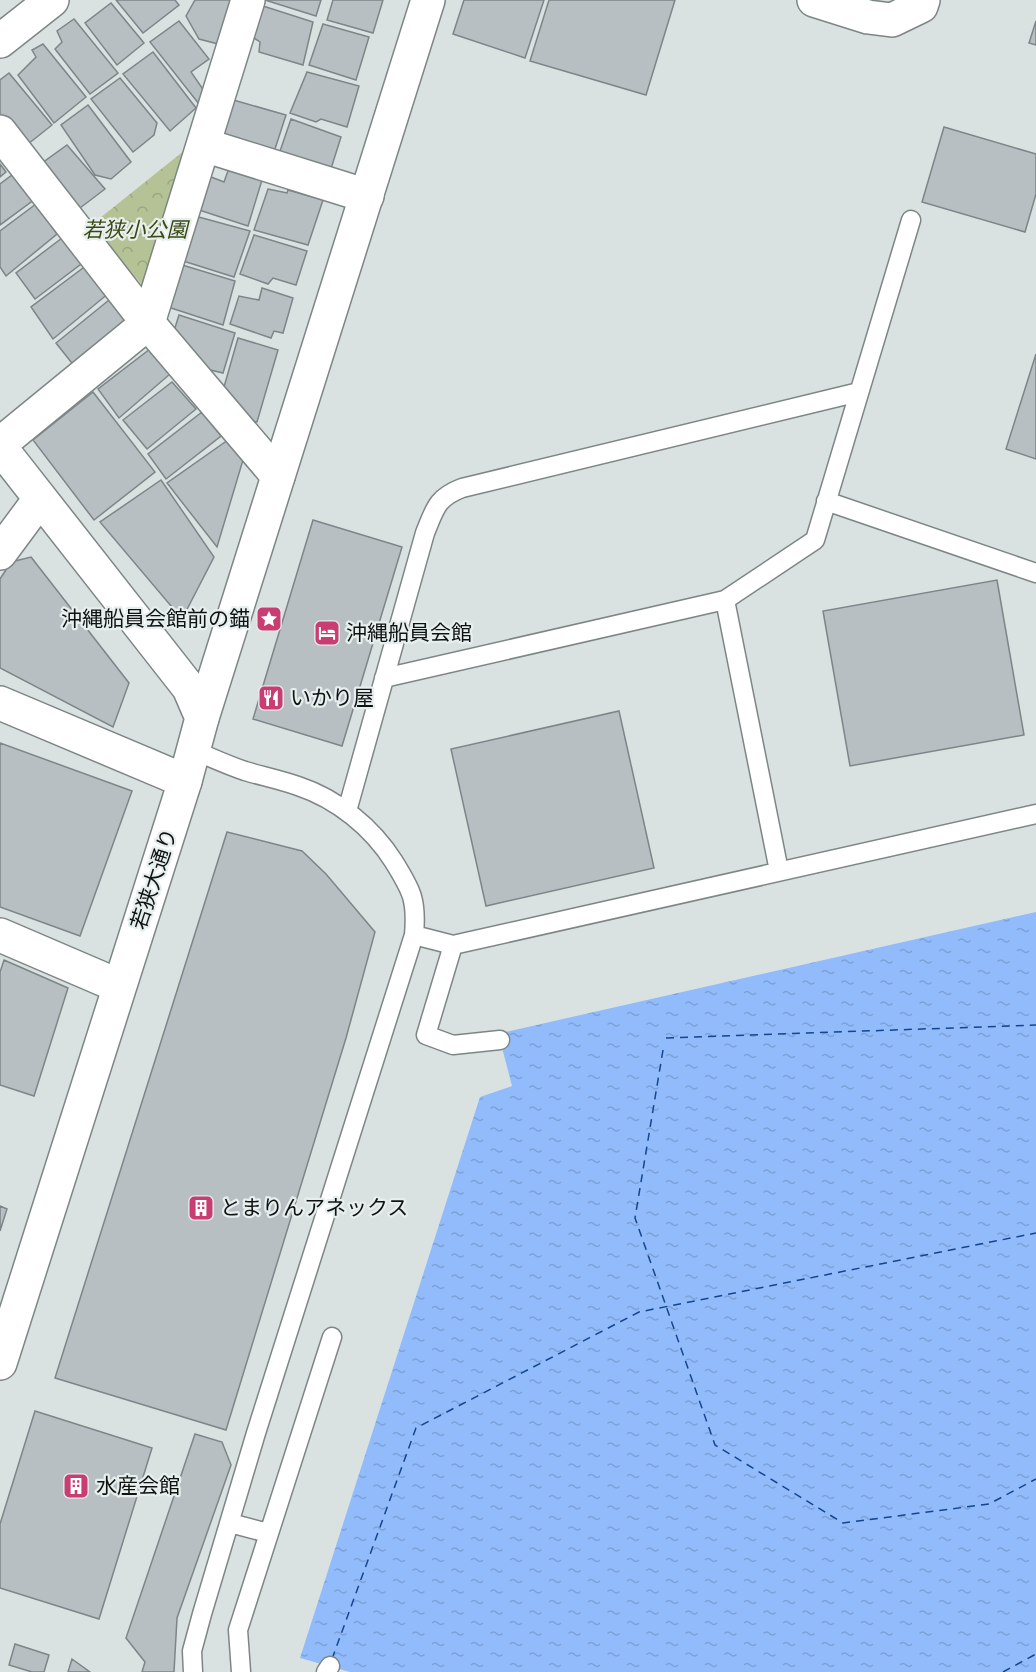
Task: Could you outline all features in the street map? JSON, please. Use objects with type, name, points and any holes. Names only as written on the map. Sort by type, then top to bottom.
[{"type":"street","points":[[0,41],[52,0]]},
{"type":"street","points":[[202,718],[189,688],[0,446],[148,323],[249,0]]},
{"type":"street","name":"若狭大通り","points":[[0,1363],[185,781],[202,718],[428,0]]},
{"type":"street","points":[[814,0],[868,17],[892,20],[921,6],[923,0]]},
{"type":"street","points":[[0,132],[148,323],[279,476]]},
{"type":"street","points":[[204,145],[367,195]]},
{"type":"street","points":[[0,553],[40,499]]},
{"type":"street","points":[[0,703],[185,781]]},
{"type":"street","points":[[0,934],[119,986]]},
{"type":"lane","points":[[384,678],[725,600],[815,540],[911,220]]},
{"type":"lane","points":[[347,812],[425,533],[437,503],[446,494],[462,488],[859,392]]},
{"type":"lane","points":[[826,501],[1036,573]]},
{"type":"lane","points":[[725,600],[779,871]]},
{"type":"lane","points":[[193,750],[245,771],[300,786],[323,796],[347,812],[375,837],[388,853],[414,898],[416,915],[414,935],[192,1651],[193,1672]]},
{"type":"lane","points":[[414,935],[453,945],[1036,814]]},
{"type":"lane","points":[[453,945],[426,1035],[453,1045],[500,1040]]},
{"type":"lane","points":[[242,1672],[238,1630],[332,1337]]},
{"type":"lane","points":[[230,1523],[268,1533]]},
{"type":"green space","name":"若狭小公園","points":[[190,146],[146,289],[90,226]]},
{"type":"water","points":[[1036,912],[1036,1672],[350,1672],[300,1658],[480,1097],[512,1086],[500,1040],[501,1033]]},
{"type":"building","points":[[116,0],[175,0],[179,5],[143,33]]},
{"type":"building","points":[[195,0],[243,0],[226,46],[199,39],[186,16]]},
{"type":"building","points":[[265,0],[321,0],[316,16]]},
{"type":"building","points":[[333,0],[383,0],[373,33],[327,20]]},
{"type":"building","points":[[464,0],[544,0],[525,58],[453,34]]},
{"type":"building","points":[[549,0],[675,0],[646,95],[530,61]]},
{"type":"building","points":[[111,3],[144,43],[117,65],[85,23]]},
{"type":"building","points":[[263,6],[313,22],[303,65],[259,52],[260,42],[251,36]]},
{"type":"building","points":[[74,19],[118,73],[90,94],[55,49],[62,42],[57,31]]},
{"type":"building","points":[[179,21],[209,59],[191,72],[209,98],[199,104],[150,42]]},
{"type":"building","points":[[1036,21],[1036,45],[1029,43]]},
{"type":"building","points":[[323,24],[369,37],[356,80],[309,65]]},
{"type":"building","points":[[43,44],[86,97],[54,123],[18,75],[36,57],[32,50]]},
{"type":"building","points":[[153,52],[196,108],[170,131],[123,74]]},
{"type":"building","points":[[307,72],[359,86],[347,127],[321,119],[316,122],[290,113]]},
{"type":"building","points":[[9,73],[52,125],[23,148],[0,119],[0,80]]},
{"type":"building","points":[[120,78],[157,123],[154,135],[133,152],[91,99]]},
{"type":"building","points":[[230,99],[286,115],[273,155],[217,139]]},
{"type":"building","points":[[88,105],[131,162],[111,179],[95,175],[61,125]]},
{"type":"building","points":[[291,119],[341,137],[329,175],[277,160]]},
{"type":"building","points":[[944,127],[1036,154],[1036,194],[1025,232],[922,202]]},
{"type":"building","points":[[67,145],[105,189],[80,208],[64,201],[38,166]]},
{"type":"building","points":[[0,164],[6,172],[0,177]]},
{"type":"building","points":[[229,168],[262,180],[248,226],[196,209],[206,175],[224,182]]},
{"type":"building","points":[[16,172],[35,199],[0,225],[0,184]]},
{"type":"building","points":[[268,189],[287,193],[288,190],[323,200],[308,245],[254,230]]},
{"type":"building","points":[[36,204],[57,234],[6,276],[0,267],[0,231]]},
{"type":"building","points":[[195,216],[250,231],[234,277],[180,260]]},
{"type":"building","points":[[66,235],[85,261],[35,299],[16,273]]},
{"type":"building","points":[[254,235],[307,251],[296,285],[273,278],[268,284],[240,274]]},
{"type":"building","points":[[179,264],[235,281],[223,325],[165,306]]},
{"type":"building","points":[[87,265],[109,293],[53,339],[31,307]]},
{"type":"building","points":[[262,288],[293,298],[283,333],[274,331],[271,338],[230,324],[239,296],[259,300]]},
{"type":"building","points":[[114,296],[137,324],[79,372],[56,343]]},
{"type":"building","points":[[179,315],[235,333],[223,373],[198,367],[174,331]]},
{"type":"building","points":[[238,338],[278,350],[257,422],[238,419],[222,394]]},
{"type":"building","points":[[150,349],[170,374],[119,418],[98,389]]},
{"type":"building","points":[[1036,354],[1036,459],[1006,449]]},
{"type":"building","points":[[172,382],[196,409],[147,449],[123,420]]},
{"type":"building","points":[[93,392],[155,472],[94,520],[33,440]]},
{"type":"building","points":[[202,412],[221,436],[166,479],[148,454]]},
{"type":"building","points":[[228,440],[243,460],[217,547],[167,483]]},
{"type":"building","points":[[161,480],[214,557],[182,619],[100,522]]},
{"type":"building","name":"沖縄船員会館","points":[[313,520],[402,547],[342,746],[253,719]]},
{"type":"building","points":[[31,557],[129,683],[113,727],[0,668],[0,579],[11,562]]},
{"type":"building","points":[[997,580],[1024,735],[850,766],[823,611]]},
{"type":"building","points":[[619,711],[654,868],[486,906],[451,749]]},
{"type":"building","points":[[0,743],[132,791],[80,936],[0,907]]},
{"type":"building","name":"とまりんアネックス","points":[[227,832],[302,851],[326,874],[375,932],[346,1038],[226,1430],[55,1378]]},
{"type":"building","points":[[4,960],[68,988],[34,1096],[0,1085],[0,972]]},
{"type":"building","points":[[0,1206],[7,1209],[0,1231]]},
{"type":"building","name":"水産会館","points":[[35,1411],[152,1448],[99,1619],[0,1588],[0,1524]]},
{"type":"building","points":[[195,1434],[222,1442],[231,1465],[177,1618],[174,1672],[142,1672],[145,1662],[126,1638]]},
{"type":"building","points":[[15,1644],[49,1655],[44,1672],[32,1672],[9,1665]]},
{"type":"building","points":[[72,1659],[90,1672],[68,1672]]},
{"type":"ferry route","points":[[666,1038],[1036,1025]]},
{"type":"ferry route","points":[[663,1050],[635,1218],[715,1445],[843,1523],[989,1504],[1036,1479]]},
{"type":"ferry route","points":[[332,1659],[416,1428],[639,1312],[1036,1233]]},
{"type":"ferry route","points":[[1003,1672],[1036,1654]]},
{"type":"place","name":"沖縄船員会館前の錨","points":[[269,619]]},
{"type":"place","name":"沖縄船員会館","points":[[327,633]]},
{"type":"place","name":"いかり屋","points":[[271,698]]},
{"type":"place","name":"とまりんアネックス","points":[[201,1208]]},
{"type":"place","name":"水産会館","points":[[76,1486]]}]
